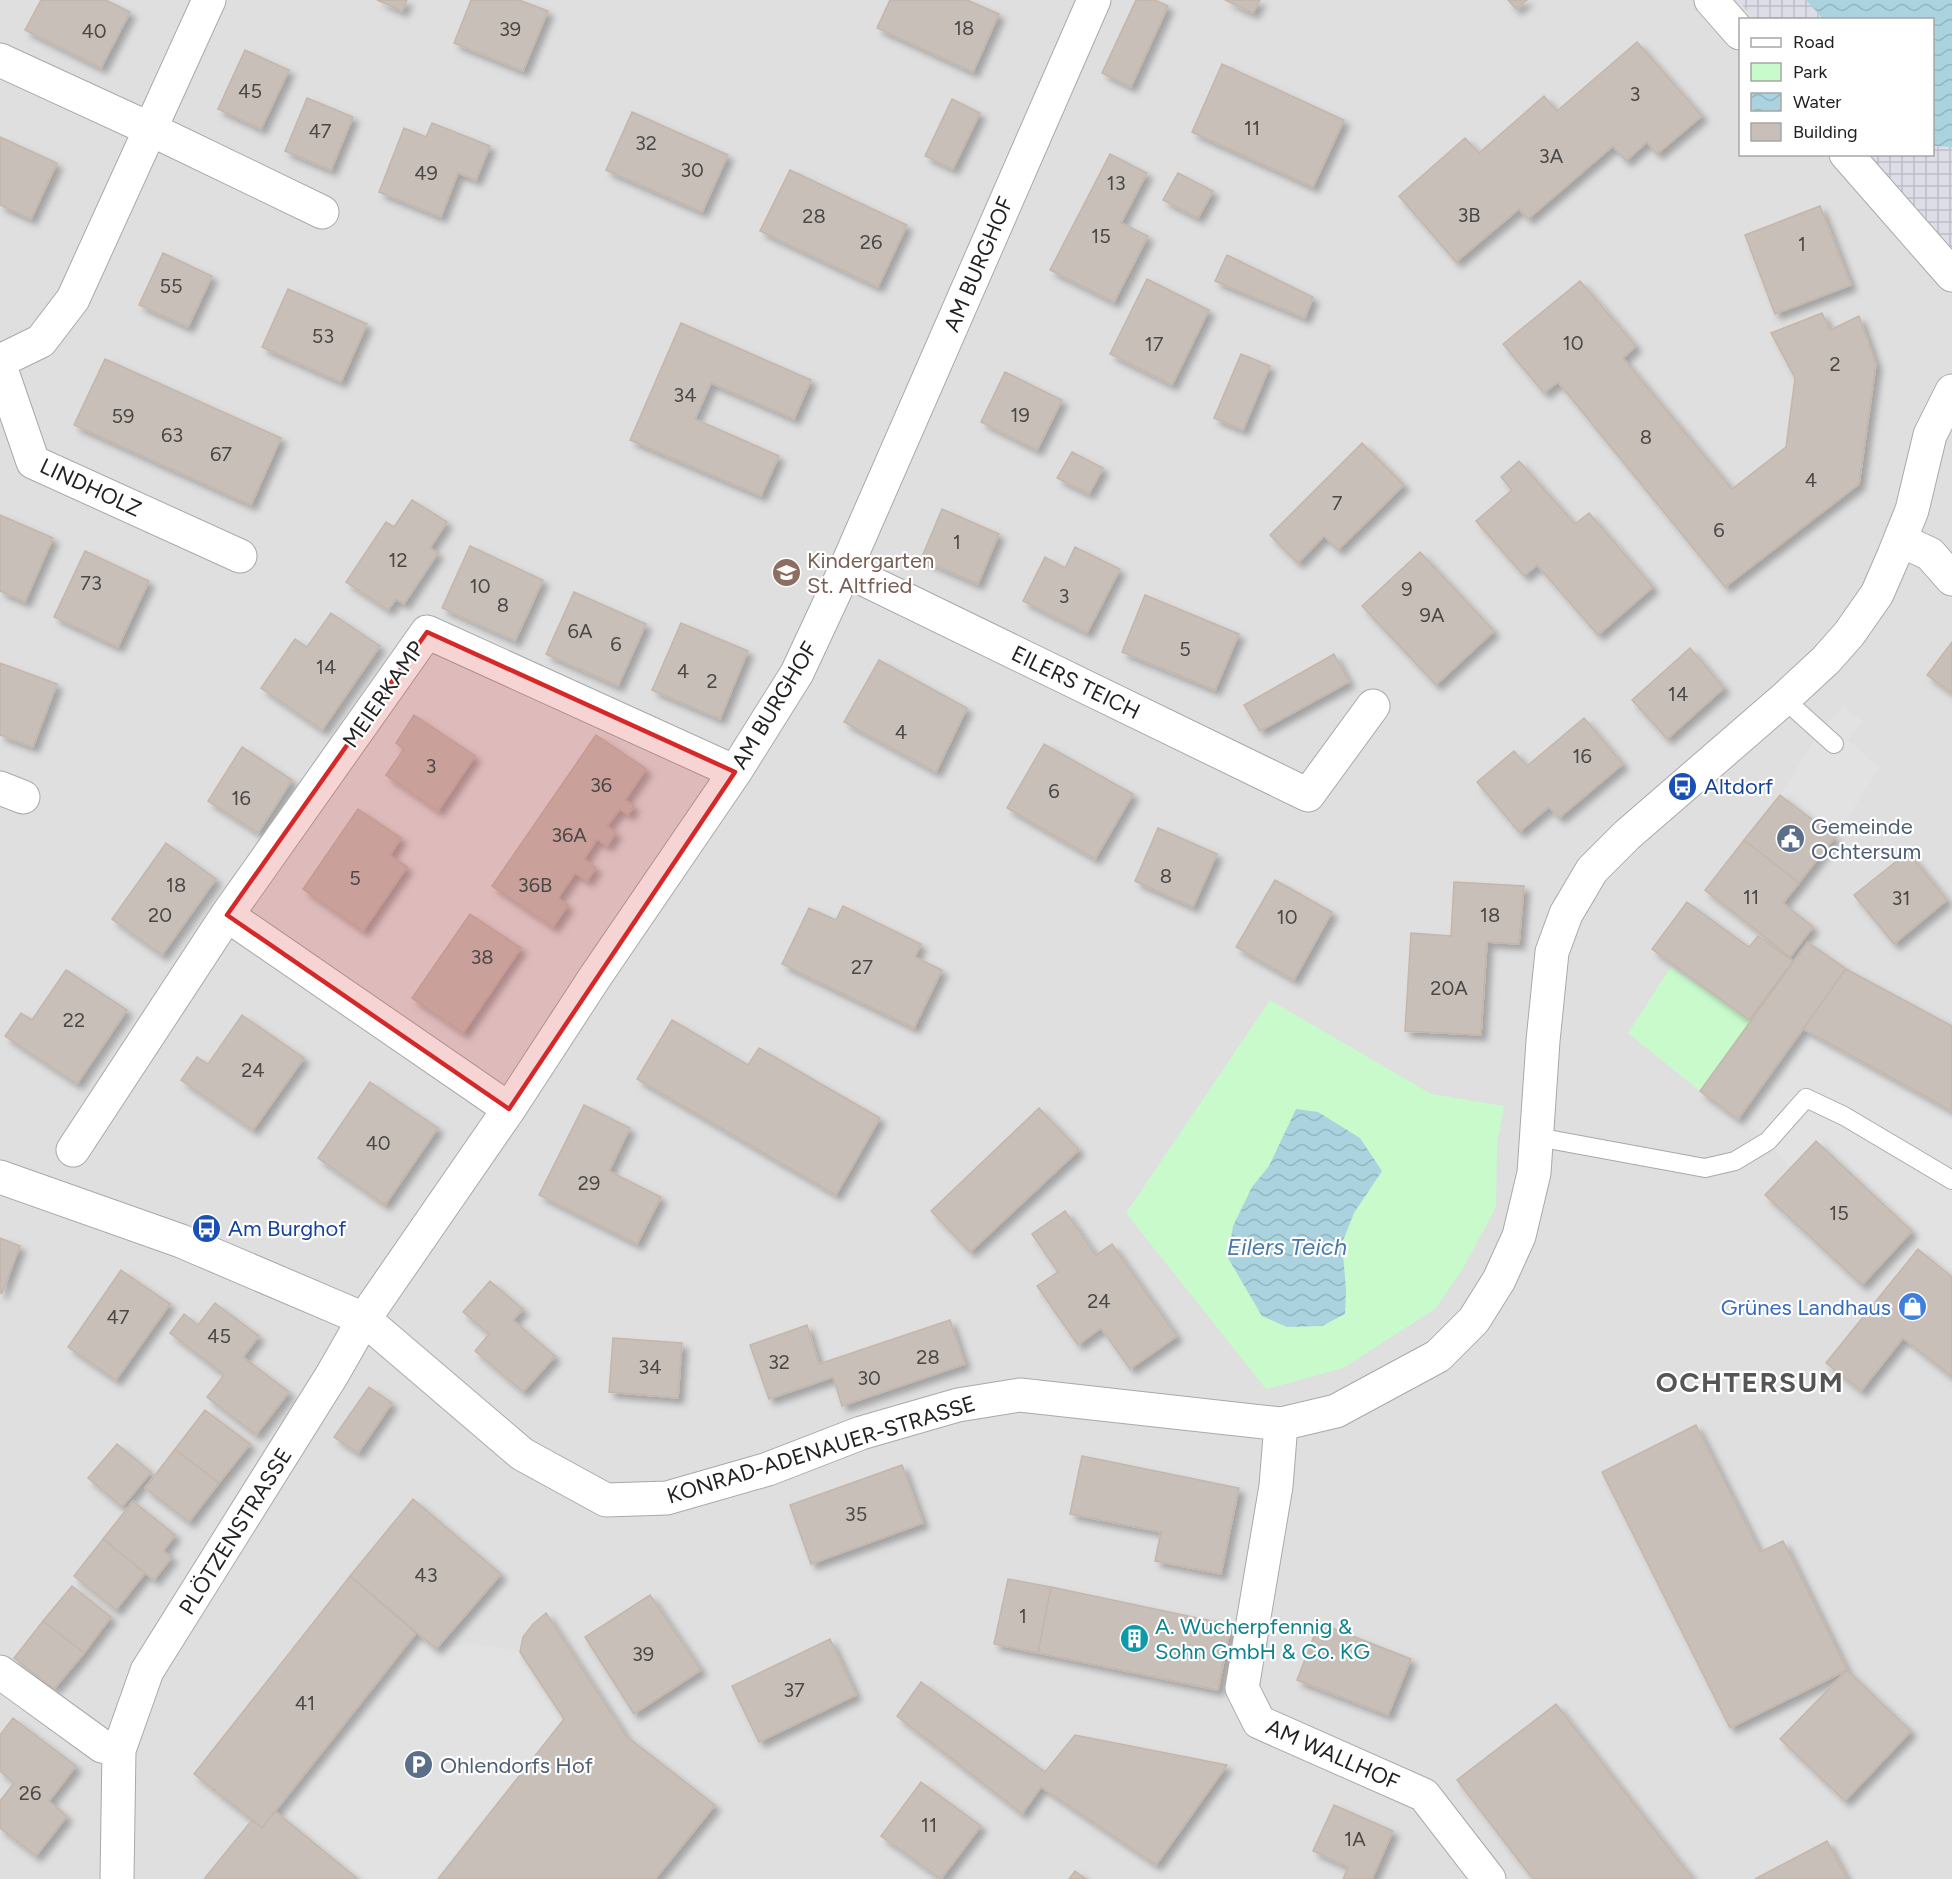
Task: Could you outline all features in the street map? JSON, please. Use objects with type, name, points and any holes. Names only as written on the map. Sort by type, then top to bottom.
[{"type":"street","points":[[0,362],[41,341],[73,299],[209,0]]},
{"type":"street","name":"AM BURGHOF","points":[[364,1319],[735,772],[797,673],[845,570],[1094,0]]},
{"type":"street","points":[[1711,0],[1739,32]]},
{"type":"street","points":[[0,60],[322,212]]},
{"type":"street","points":[[1848,156],[1952,275]]},
{"type":"street","name":"LINDHOLZ","points":[[0,366],[33,462],[240,556]]},
{"type":"street","name":"KONRAD-ADENAUER-STRASSE","points":[[0,1177],[181,1241],[364,1319],[522,1454],[606,1500],[667,1498],[768,1469],[861,1433],[958,1405],[1020,1395],[1281,1424],[1336,1411],[1438,1356],[1474,1320],[1499,1280],[1519,1236],[1534,1173],[1552,952],[1566,914],[1592,870],[1627,835],[1784,699],[1826,660],[1849,634],[1877,594],[1900,540],[1912,510],[1930,435],[1952,392]]},
{"type":"street","points":[[1900,540],[1930,554],[1952,579]]},
{"type":"street","name":"EILERS TEICH","points":[[845,570],[1308,795],[1373,706]]},
{"type":"street","name":"MEIERKAMP","points":[[73,1150],[227,915],[428,632],[735,772]]},
{"type":"street","points":[[227,915],[508,1109]]},
{"type":"street","name":"PLÖTZENSTRASSE","points":[[117,1879],[119,1750],[147,1671],[332,1375],[364,1319]]},
{"type":"street","name":"AM WALLHOF","points":[[1281,1424],[1276,1486],[1242,1688],[1259,1722],[1424,1795],[1489,1879]]},
{"type":"street","points":[[0,1672],[102,1746],[119,1750]]},
{"type":"lane","points":[[1784,699],[1834,744]]},
{"type":"lane","points":[[1537,1137],[1705,1168],[1735,1161],[1768,1140],[1806,1098],[1844,1116],[1952,1180]]},
{"type":"highlighted area","points":[[427,632],[735,772],[509,1109],[227,915]]},
{"type":"shaded area","points":[[0,0],[1952,0],[1952,1879],[0,1879]]},
{"type":"shaded area","points":[[1738,0],[1806,0],[1822,18],[1753,18]]},
{"type":"shaded area","points":[[1934,146],[1952,147],[1952,254],[1869,156],[1934,156]]},
{"type":"shaded area","points":[[1843,705],[1863,722],[1848,740],[1880,767],[1835,837],[1780,795],[1820,732]]},
{"type":"shaded area","points":[[1803,1029],[1952,1111],[1952,1277],[1918,1249],[1912,1231],[1816,1142],[1791,1168],[1768,1141],[1738,1119]]},
{"type":"shaded area","name":"Ohlendorfs Hof","points":[[416,1633],[436,1649],[471,1643],[520,1652],[564,1719],[435,1879],[358,1879],[275,1811]]},
{"type":"green space","points":[[1671,967],[1751,1021],[1700,1091],[1628,1033]]},
{"type":"green space","points":[[1270,1000],[1431,1094],[1504,1106],[1497,1145],[1496,1207],[1462,1270],[1435,1309],[1343,1368],[1266,1389],[1126,1213]]},
{"type":"water","points":[[1806,0],[1952,0],[1952,147],[1934,146],[1934,18],[1822,18]]},
{"type":"water","name":"Eilers Teich","points":[[1296,1109],[1318,1112],[1360,1138],[1382,1171],[1354,1213],[1342,1243],[1346,1289],[1345,1314],[1322,1326],[1287,1327],[1262,1316],[1228,1258],[1233,1226],[1252,1187],[1269,1166]]},
{"type":"building","points":[[41,0],[106,0],[130,12],[101,68],[25,30]]},
{"type":"building","points":[[377,0],[407,0],[402,11]]},
{"type":"building","points":[[471,0],[519,0],[548,11],[523,71],[454,43]]},
{"type":"building","points":[[890,0],[967,0],[999,14],[973,72],[877,28]]},
{"type":"building","points":[[1136,0],[1155,0],[1168,6],[1131,87],[1102,73]]},
{"type":"building","points":[[1225,0],[1260,0],[1253,13]]},
{"type":"building","points":[[1508,0],[1527,0],[1516,9]]},
{"type":"building","points":[[1637,42],[1702,116],[1657,154],[1647,142],[1626,161],[1613,146],[1528,219],[1519,209],[1456,262],[1399,196],[1465,138],[1479,153],[1544,96],[1557,111]]},
{"type":"building","points":[[245,50],[289,70],[261,129],[218,109]]},
{"type":"building","points":[[1222,64],[1344,120],[1313,187],[1192,132]]},
{"type":"building","points":[[307,98],[353,117],[331,170],[285,151]]},
{"type":"building","points":[[952,99],[980,113],[953,169],[925,156]]},
{"type":"building","points":[[632,112],[728,155],[702,212],[606,170]]},
{"type":"building","points":[[432,123],[490,146],[476,180],[458,173],[441,217],[379,192],[404,128],[426,137]]},
{"type":"building","points":[[0,137],[57,163],[31,219],[0,205]]},
{"type":"building","points":[[1110,154],[1147,173],[1121,223],[1148,236],[1114,302],[1050,270]]},
{"type":"building","points":[[790,170],[907,225],[878,287],[760,231]]},
{"type":"building","points":[[1178,173],[1213,191],[1198,218],[1163,200]]},
{"type":"building","points":[[1820,206],[1851,285],[1775,314],[1745,235]]},
{"type":"building","points":[[163,253],[212,276],[188,327],[139,305]]},
{"type":"building","points":[[1227,255],[1313,297],[1305,318],[1215,281]]},
{"type":"building","points":[[1147,279],[1209,310],[1172,385],[1110,354]]},
{"type":"building","points":[[1580,281],[1636,346],[1623,358],[1732,489],[1786,447],[1795,378],[1771,333],[1822,313],[1830,330],[1859,316],[1876,364],[1859,484],[1725,587],[1558,382],[1544,393],[1503,344]]},
{"type":"building","points":[[288,289],[367,324],[341,382],[262,347]]},
{"type":"building","points":[[681,323],[811,380],[794,419],[711,383],[695,419],[779,456],[761,496],[630,440]]},
{"type":"building","points":[[1241,354],[1270,366],[1243,430],[1214,418]]},
{"type":"building","points":[[105,359],[281,438],[251,505],[74,425]]},
{"type":"building","points":[[1005,372],[1062,400],[1037,450],[981,422]]},
{"type":"building","points":[[1362,443],[1404,485],[1338,550],[1324,536],[1298,563],[1270,535]]},
{"type":"building","points":[[1072,452],[1103,468],[1089,494],[1057,478]]},
{"type":"building","points":[[1519,461],[1575,524],[1589,513],[1653,587],[1598,635],[1537,565],[1524,576],[1476,521],[1512,490],[1501,477]]},
{"type":"building","points":[[412,500],[447,522],[430,548],[438,553],[404,604],[396,599],[388,610],[346,582],[386,522],[394,527]]},
{"type":"building","points":[[942,509],[999,534],[978,584],[921,559]]},
{"type":"building","points":[[0,515],[53,538],[25,602],[0,591]]},
{"type":"building","points":[[470,546],[543,580],[515,641],[442,608]]},
{"type":"building","points":[[1075,547],[1120,569],[1087,633],[1023,601],[1045,557],[1065,568]]},
{"type":"building","points":[[85,551],[149,581],[118,647],[54,617]]},
{"type":"building","points":[[1420,552],[1494,631],[1436,685],[1362,606]]},
{"type":"building","points":[[574,592],[646,624],[618,686],[546,654]]},
{"type":"building","points":[[1145,595],[1239,634],[1215,690],[1122,652]]},
{"type":"building","points":[[331,613],[380,646],[322,730],[261,688],[295,639],[307,647]]},
{"type":"building","points":[[681,623],[748,651],[720,719],[652,690]]},
{"type":"building","points":[[1952,642],[1952,693],[1927,675]]},
{"type":"building","points":[[1690,648],[1724,688],[1667,739],[1632,700]]},
{"type":"building","points":[[1334,654],[1349,682],[1260,731],[1244,705]]},
{"type":"building","points":[[879,660],[967,708],[936,772],[844,722]]},
{"type":"building","points":[[0,663],[57,684],[33,747],[0,735]]},
{"type":"building","points":[[414,715],[475,756],[438,811],[386,775],[404,749],[396,743]]},
{"type":"building","points":[[1584,718],[1623,764],[1559,818],[1549,807],[1519,832],[1477,782],[1514,751],[1527,766]]},
{"type":"building","points":[[596,735],[646,769],[625,800],[634,806],[628,815],[620,809],[607,826],[616,833],[607,846],[597,839],[584,859],[596,868],[587,881],[575,873],[558,898],[568,905],[553,927],[492,886]]},
{"type":"building","points":[[1044,744],[1133,794],[1095,859],[1007,808]]},
{"type":"building","points":[[242,747],[292,780],[258,833],[208,801]]},
{"type":"building","name":"Gemeinde Ochtersum","points":[[1780,795],[1835,837],[1799,883],[1744,840]]},
{"type":"building","points":[[358,809],[401,838],[390,855],[407,867],[363,931],[303,889]]},
{"type":"building","points":[[1158,828],[1217,854],[1193,907],[1135,881]]},
{"type":"building","points":[[1744,840],[1799,883],[1783,903],[1813,927],[1790,957],[1705,890]]},
{"type":"building","points":[[166,843],[216,879],[162,955],[112,919]]},
{"type":"building","points":[[1908,852],[1947,900],[1894,944],[1854,895]]},
{"type":"building","points":[[1275,880],[1332,912],[1294,980],[1236,947]]},
{"type":"building","points":[[1454,882],[1524,886],[1519,944],[1487,942],[1481,1035],[1405,1031],[1411,933],[1451,936]]},
{"type":"building","points":[[1687,902],[1749,947],[1758,936],[1793,961],[1749,1020],[1652,949]]},
{"type":"building","points":[[843,906],[921,944],[915,957],[942,970],[914,1028],[782,964],[809,908],[836,920]]},
{"type":"building","points":[[470,914],[521,948],[463,1033],[412,998]]},
{"type":"building","points":[[1808,942],[1846,969],[1738,1119],[1700,1091]]},
{"type":"building","points":[[1846,969],[1952,1026],[1952,1111],[1803,1029]]},
{"type":"building","points":[[66,970],[127,1010],[77,1084],[5,1036],[21,1013],[32,1020]]},
{"type":"building","points":[[242,1015],[304,1058],[253,1130],[181,1080],[197,1057],[208,1064]]},
{"type":"building","points":[[672,1020],[748,1065],[759,1048],[880,1118],[836,1195],[637,1079]]},
{"type":"building","points":[[370,1082],[438,1128],[385,1205],[318,1158]]},
{"type":"building","points":[[584,1105],[630,1128],[609,1171],[661,1197],[637,1244],[539,1195]]},
{"type":"building","points":[[1039,1108],[1079,1150],[970,1252],[931,1211]]},
{"type":"building","points":[[1816,1141],[1912,1231],[1862,1285],[1765,1195]]},
{"type":"building","points":[[1065,1211],[1096,1255],[1112,1244],[1177,1336],[1130,1369],[1101,1328],[1078,1345],[1037,1286],[1058,1272],[1032,1234]]},
{"type":"building","points":[[0,1238],[20,1246],[2,1293],[0,1293]]},
{"type":"building","name":"Grünes Landhaus","points":[[1918,1249],[1952,1277],[1952,1377],[1903,1338],[1861,1391],[1826,1363]]},
{"type":"building","points":[[121,1270],[170,1304],[116,1380],[68,1347]]},
{"type":"building","points":[[490,1281],[523,1309],[513,1320],[555,1356],[523,1392],[475,1351],[489,1334],[463,1312]]},
{"type":"building","points":[[215,1303],[259,1336],[243,1357],[289,1392],[256,1435],[207,1397],[224,1375],[170,1333],[184,1314],[198,1325]]},
{"type":"building","points":[[950,1320],[965,1364],[842,1406],[833,1377],[769,1399],[750,1345],[807,1325],[819,1364]]},
{"type":"building","points":[[613,1338],[682,1343],[678,1398],[609,1392]]},
{"type":"building","points":[[369,1387],[392,1403],[358,1453],[334,1437]]},
{"type":"building","points":[[205,1410],[250,1444],[219,1483],[175,1449]]},
{"type":"building","points":[[1696,1425],[1760,1552],[1783,1541],[1847,1670],[1730,1728],[1602,1472]]},
{"type":"building","points":[[117,1444],[151,1472],[122,1507],[88,1478]]},
{"type":"building","points":[[175,1449],[219,1483],[189,1522],[145,1488]]},
{"type":"building","points":[[1082,1456],[1239,1488],[1221,1574],[1155,1561],[1161,1532],[1070,1514]]},
{"type":"building","points":[[902,1465],[923,1523],[811,1564],[790,1505]]},
{"type":"building","points":[[413,1499],[501,1574],[436,1649],[350,1576]]},
{"type":"building","points":[[133,1501],[175,1535],[163,1551],[172,1557],[154,1580],[103,1539]]},
{"type":"building","points":[[103,1539],[145,1573],[116,1610],[74,1576]]},
{"type":"building","points":[[350,1576],[416,1633],[262,1828],[194,1774]]},
{"type":"building","points":[[1008,1579],[1051,1587],[1038,1653],[994,1644]]},
{"type":"building","points":[[72,1586],[111,1617],[84,1653],[43,1621]]},
{"type":"building","name":"A. Wucherpfennig & Sohn GmbH & Co. KG","points":[[1051,1587],[1231,1625],[1218,1690],[1038,1653]]},
{"type":"building","points":[[650,1595],[701,1670],[634,1714],[585,1637]]},
{"type":"building","points":[[546,1613],[626,1736],[715,1805],[655,1879],[438,1879],[564,1719],[520,1652],[523,1637]]},
{"type":"building","points":[[43,1621],[84,1653],[54,1689],[14,1658]]},
{"type":"building","points":[[1319,1623],[1411,1659],[1388,1715],[1297,1680]]},
{"type":"building","points":[[830,1639],[856,1695],[759,1742],[732,1686]]},
{"type":"building","points":[[1847,1670],[1911,1731],[1845,1801],[1780,1739]]},
{"type":"building","points":[[921,1682],[1045,1772],[1075,1735],[1227,1765],[1156,1865],[1041,1787],[1022,1814],[897,1716]]},
{"type":"building","points":[[1556,1704],[1693,1879],[1533,1879],[1457,1780]]},
{"type":"building","points":[[13,1718],[76,1766],[49,1801],[67,1816],[36,1856],[0,1828],[0,1801],[14,1783],[0,1771],[0,1735]]},
{"type":"building","points":[[921,1782],[981,1826],[941,1879],[881,1836]]},
{"type":"building","points":[[1334,1805],[1393,1831],[1372,1879],[1343,1879],[1348,1867],[1313,1851]]},
{"type":"building","points":[[275,1811],[358,1879],[204,1879],[252,1820],[262,1828]]},
{"type":"building","points":[[1827,1841],[1847,1879],[1755,1879]]},
{"type":"building","points":[[1075,1871],[1086,1879],[1069,1879]]},
{"type":"place","name":"Kindergarten St. Altfried","points":[[786,573]]},
{"type":"place","name":"Altdorf","points":[[1683,786]]},
{"type":"place","name":"Gemeinde Ochtersum","points":[[1790,839]]},
{"type":"place","name":"Am Burghof","points":[[207,1228]]},
{"type":"place","name":"Grünes Landhaus","points":[[1912,1307]]},
{"type":"place","name":"A. Wucherpfennig & Sohn GmbH & Co. KG","points":[[1134,1639]]},
{"type":"place","name":"Ohlendorfs Hof","points":[[419,1765]]},
{"type":"district","name":"OCHTERSUM","points":[[1750,1382]]}]
